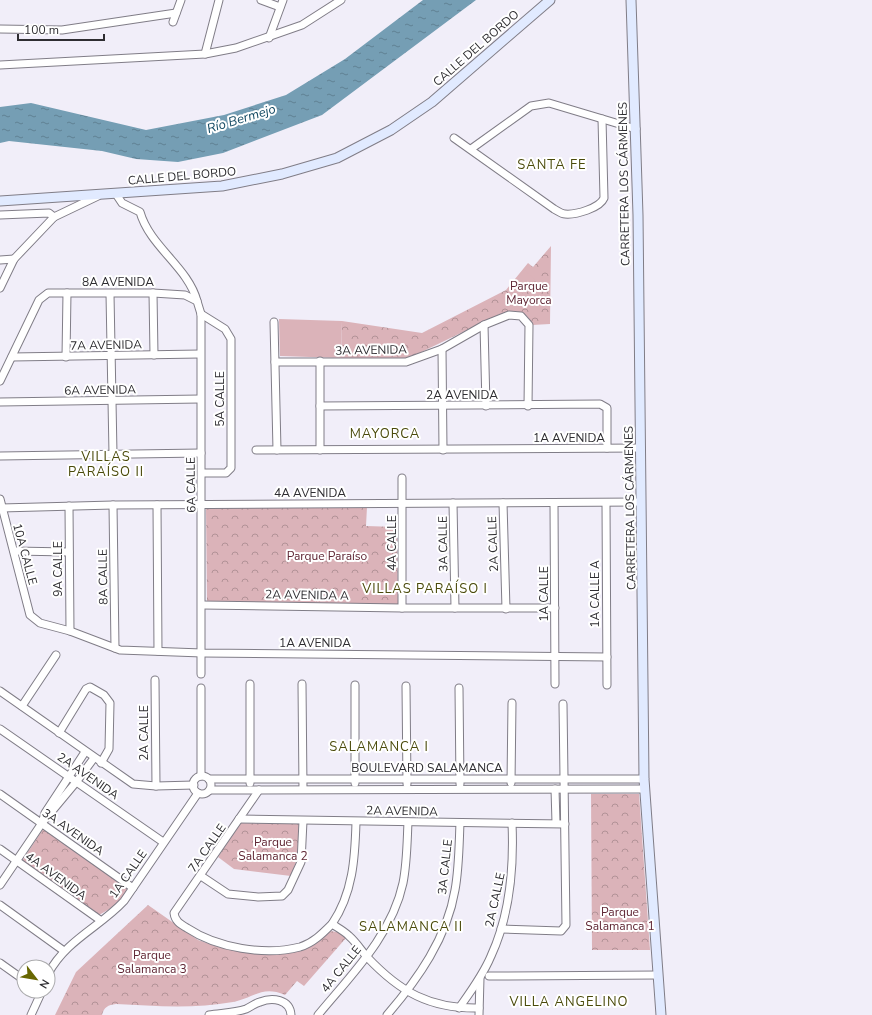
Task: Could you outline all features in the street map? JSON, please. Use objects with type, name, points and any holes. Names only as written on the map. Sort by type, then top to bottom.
[{"type":"main road","name":"CALLE DEL BORDO","points":[[0,201],[222,186],[282,174],[337,158],[392,130],[432,102],[550,0]]},
{"type":"main road","name":"CARRETERA LOS CÁRMENES","points":[[631,0],[636,129],[645,784],[661,1015]]},
{"type":"street","points":[[173,22],[181,0]]},
{"type":"street","points":[[205,54],[219,0]]},
{"type":"street","points":[[261,0],[282,3],[269,38]]},
{"type":"street","points":[[0,65],[205,54],[236,48],[269,38],[302,25],[341,0]]},
{"type":"street","points":[[0,29],[62,30],[176,13]]},
{"type":"street","points":[[471,150],[525,110],[535,105],[549,104],[636,129]]},
{"type":"street","points":[[454,138],[561,213],[567,215],[598,207],[604,198],[602,119]]},
{"type":"street","name":"6A CALLE","points":[[116,194],[122,203],[140,212],[144,224],[159,247],[194,291],[195,300],[201,314],[201,674]]},
{"type":"street","points":[[0,288],[14,259],[54,217],[100,195]]},
{"type":"street","points":[[0,215],[49,213],[54,217]]},
{"type":"street","points":[[0,260],[14,259]]},
{"type":"street","name":"8A AVENIDA","points":[[12,357],[43,295],[48,293],[154,293],[185,295],[195,300]]},
{"type":"street","points":[[66,357],[67,293]]},
{"type":"street","points":[[154,293],[154,355]]},
{"type":"street","points":[[110,294],[114,454]]},
{"type":"street","name":"5A CALLE","points":[[201,314],[225,329],[231,340],[231,468],[226,473],[202,474]]},
{"type":"street","name":"3A AVENIDA","points":[[275,362],[406,362],[442,349],[484,325],[514,315],[522,316],[530,325],[528,406]]},
{"type":"street","points":[[274,322],[277,450]]},
{"type":"street","points":[[484,325],[486,406]]},
{"type":"street","points":[[442,349],[443,450]]},
{"type":"street","name":"7A AVENIDA","points":[[12,357],[200,354]]},
{"type":"street","points":[[0,381],[12,357]]},
{"type":"street","points":[[320,361],[320,450]]},
{"type":"street","name":"6A AVENIDA","points":[[0,402],[200,399]]},
{"type":"street","name":"2A AVENIDA","points":[[320,406],[604,406],[607,408],[607,448]]},
{"type":"street","name":"1A AVENIDA","points":[[256,450],[641,448]]},
{"type":"street","points":[[0,456],[201,453]]},
{"type":"street","name":"4A CALLE","points":[[402,478],[402,608]]},
{"type":"street","name":"10A CALLE","points":[[0,499],[30,615]]},
{"type":"street","name":"4A AVENIDA","points":[[2,508],[202,504],[641,502]]},
{"type":"street","name":"2A CALLE","points":[[503,503],[506,609]]},
{"type":"street","name":"1A CALLE","points":[[554,503],[555,684]]},
{"type":"street","name":"1A CALLE A","points":[[606,503],[607,685]]},
{"type":"street","name":"3A CALLE","points":[[453,504],[455,608]]},
{"type":"street","name":"8A CALLE","points":[[114,505],[115,648]]},
{"type":"street","points":[[157,505],[158,651]]},
{"type":"street","name":"9A CALLE","points":[[69,506],[70,631]]},
{"type":"street","points":[[14,551],[69,552]]},
{"type":"street","name":"2A AVENIDA A","points":[[202,605],[506,609],[555,608]]},
{"type":"street","name":"1A AVENIDA","points":[[30,615],[40,623],[70,631],[120,650],[202,653],[400,654],[555,658],[607,657]]},
{"type":"street","points":[[22,706],[56,655]]},
{"type":"street","name":"2A CALLE","points":[[155,680],[156,786]]},
{"type":"street","points":[[250,684],[250,790]]},
{"type":"street","points":[[302,684],[303,790]]},
{"type":"street","points":[[355,685],[355,789]]},
{"type":"street","points":[[406,686],[408,789]]},
{"type":"street","points":[[59,733],[86,689],[90,687],[104,695],[110,703],[109,749],[101,763]]},
{"type":"street","points":[[201,688],[201,776]]},
{"type":"street","points":[[459,688],[460,789]]},
{"type":"street","points":[[0,691],[85,752],[133,784],[156,786],[194,785]]},
{"type":"street","points":[[511,789],[512,703]]},
{"type":"street","points":[[501,929],[562,931],[566,925],[563,704]]},
{"type":"street","name":"2A AVENIDA","points":[[0,729],[163,842]]},
{"type":"street","points":[[42,823],[45,813],[85,752]]},
{"type":"street","points":[[0,885],[42,823],[94,758]]},
{"type":"street","points":[[201,776],[209,779],[211,784],[210,790],[204,793],[198,793],[194,785],[195,779],[201,776]]},
{"type":"street","name":"BOULEVARD SALAMANCA","points":[[209,779],[564,779],[645,784]]},
{"type":"street","name":"BOULEVARD SALAMANCA","points":[[210,790],[564,789],[645,784]]},
{"type":"street","points":[[555,789],[556,823]]},
{"type":"street","name":"7A CALLE","points":[[259,790],[174,913],[175,918],[197,935],[212,942],[241,949],[254,950],[300,947],[319,937],[332,924]]},
{"type":"street","name":"1A CALLE","points":[[56,961],[64,951],[100,920],[116,909],[134,888],[163,842],[198,793]]},
{"type":"street","name":"3A AVENIDA","points":[[0,794],[134,888]]},
{"type":"street","name":"2A AVENIDA","points":[[240,819],[356,822],[564,824]]},
{"type":"street","points":[[201,876],[228,894],[258,897],[282,896],[288,890],[301,862],[303,821]]},
{"type":"street","points":[[356,822],[354,870],[344,902],[332,924],[350,937],[366,957],[406,992],[428,1002],[479,1011]]},
{"type":"street","name":"4A CALLE","points":[[318,1015],[366,957],[382,935],[393,913],[403,885],[407,862],[408,822]]},
{"type":"street","name":"3A CALLE","points":[[387,1015],[420,974],[433,952],[450,910],[458,871],[460,823]]},
{"type":"street","name":"2A CALLE","points":[[459,1008],[480,978],[492,955],[501,929],[513,870],[512,823]]},
{"type":"street","name":"4A AVENIDA","points":[[0,849],[100,920]]},
{"type":"street","points":[[0,905],[64,951]]},
{"type":"street","points":[[0,963],[16,974]]},
{"type":"street","points":[[489,976],[658,975]]},
{"type":"street","name":"2A CALLE","points":[[479,1011],[480,978]]},
{"type":"street","points":[[31,1015],[38,999]]},
{"type":"street","points":[[209,1015],[245,1012],[258,1002],[274,999],[285,1003],[290,1009],[291,1015]]},
{"type":"green space","name":"Parque Mayorca","points":[[551,246],[550,324],[532,325],[523,313],[514,311],[498,315],[407,359],[341,358],[342,321],[422,333],[506,290],[528,263],[533,267]]},
{"type":"green space","points":[[524,270],[535,279],[519,298],[508,289]]},
{"type":"green space","points":[[279,319],[342,321],[341,358],[280,356]]},
{"type":"green space","name":"Parque Paraíso","points":[[367,507],[366,526],[397,527],[398,605],[207,602],[206,508]]},
{"type":"green space","name":"Parque Salamanca 1","points":[[591,794],[639,794],[650,950],[592,950]]},
{"type":"green space","name":"Parque Salamanca 2","points":[[240,823],[299,824],[297,859],[291,876],[234,869],[218,857]]},
{"type":"green space","points":[[43,829],[130,889],[113,907],[99,915],[22,861]]},
{"type":"green space","name":"Parque Salamanca 3","points":[[148,905],[198,940],[218,947],[249,953],[302,950],[319,941],[331,931],[341,933],[346,938],[304,986],[297,981],[285,995],[270,991],[258,993],[233,1002],[204,1006],[145,1006],[116,1004],[107,1007],[102,1015],[55,1015],[76,972]]},
{"type":"water","name":"Río Bermejo","points":[[423,0],[476,0],[322,115],[223,153],[178,162],[136,159],[102,151],[9,141],[0,143],[0,107],[31,103],[146,130],[224,115],[286,95],[345,59]]},
{"type":"district","name":"SANTA FE","points":[[552,164]]},
{"type":"district","name":"MAYORCA","points":[[385,433]]},
{"type":"district","name":"VILLAS PARAÍSO II","points":[[106,464]]},
{"type":"district","name":"VILLAS PARAÍSO I","points":[[425,588]]},
{"type":"district","name":"SALAMANCA I","points":[[379,746]]},
{"type":"district","name":"SALAMANCA II","points":[[411,926]]},
{"type":"district","name":"VILLA ANGELINO","points":[[569,1001]]}]
